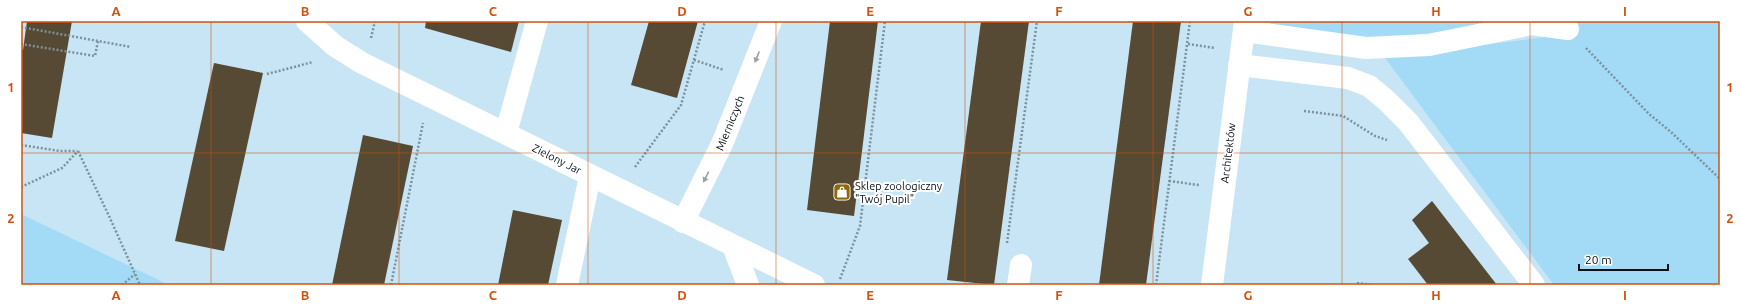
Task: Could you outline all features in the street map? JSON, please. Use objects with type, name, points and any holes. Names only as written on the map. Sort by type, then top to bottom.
[{"type":"street","name":"Zielony Jar","points":[[307,21],[335,46],[362,63],[814,285]]},
{"type":"street","points":[[506,133],[537,21]]},
{"type":"street","name":"Mierniczych","points":[[684,222],[722,144],[771,21]]},
{"type":"street","points":[[1245,26],[1366,48],[1429,45],[1532,24],[1568,29]]},
{"type":"street","name":"Architektów","points":[[1212,285],[1245,26]]},
{"type":"street","points":[[1239,65],[1348,78],[1369,86],[1386,100],[1408,122],[1534,285]]},
{"type":"street","points":[[567,285],[590,176]]},
{"type":"street","points":[[733,246],[748,285]]},
{"type":"path","points":[[371,40],[375,21]]},
{"type":"path","points":[[634,169],[682,105],[706,21]]},
{"type":"path","points":[[840,280],[860,226],[886,21]]},
{"type":"path","points":[[1007,246],[1037,21]]},
{"type":"path","points":[[1156,285],[1190,21]]},
{"type":"path","points":[[21,27],[130,46]]},
{"type":"path","points":[[1568,29],[1649,114],[1671,132],[1720,179]]},
{"type":"path","points":[[21,44],[95,56],[98,41]]},
{"type":"path","points":[[1188,44],[1208,47]]},
{"type":"path","points":[[267,74],[319,60]]},
{"type":"path","points":[[694,60],[731,72]]},
{"type":"path","points":[[391,285],[424,122]]},
{"type":"path","points":[[21,145],[60,151],[78,151]]},
{"type":"path","points":[[21,187],[62,168],[78,151]]},
{"type":"path","points":[[78,151],[140,285]]},
{"type":"path","points":[[1169,181],[1191,184]]},
{"type":"path","points":[[122,285],[135,274]]},
{"type":"path","points":[[1357,283],[1372,285]]},
{"type":"shaded area","points":[[1271,21],[1515,21],[1373,41],[1270,28]]},
{"type":"shaded area","points":[[1548,21],[1720,21],[1720,285],[1554,285],[1385,58],[1567,34]]},
{"type":"shaded area","points":[[21,214],[169,285],[21,285]]},
{"type":"building","points":[[27,21],[72,21],[52,138],[21,133],[21,50],[23,50]]},
{"type":"building","points":[[426,21],[519,21],[511,52],[425,28]]},
{"type":"building","points":[[649,21],[698,21],[677,98],[631,85]]},
{"type":"building","points":[[830,21],[878,21],[854,216],[807,210]]},
{"type":"building","points":[[981,21],[1029,21],[994,285],[947,280]]},
{"type":"building","points":[[1133,21],[1181,21],[1146,285],[1099,285]]},
{"type":"building","points":[[214,63],[263,73],[224,251],[175,241]]},
{"type":"building","points":[[363,135],[413,146],[384,285],[332,285]]},
{"type":"building","points":[[1432,201],[1497,285],[1428,285],[1408,259],[1429,243],[1412,220]]},
{"type":"building","points":[[513,210],[562,220],[548,285],[498,285]]},
{"type":"place","name":"Sklep zoologiczny \"Twój Pupil\"","points":[[842,192]]}]
